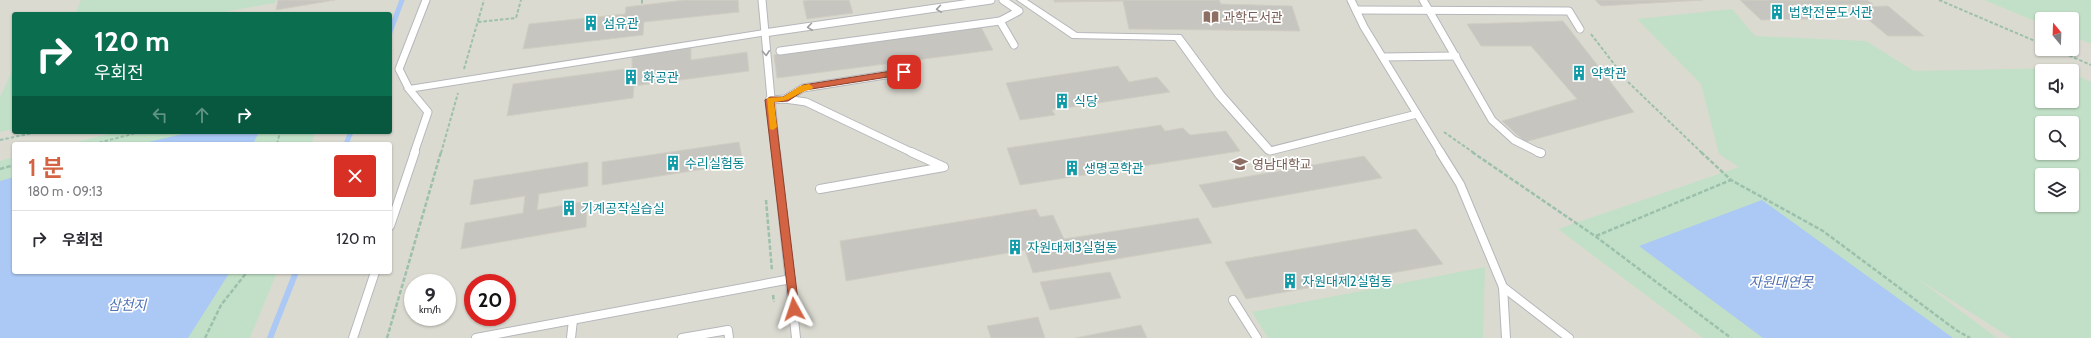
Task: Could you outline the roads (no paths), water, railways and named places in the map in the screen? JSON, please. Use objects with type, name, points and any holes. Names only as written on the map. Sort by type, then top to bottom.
[{"type":"street","points":[[1020,0],[1075,36],[1178,37],[1220,95],[1270,151]]},
{"type":"street","points":[[409,89],[764,33]]},
{"type":"lane","points":[[392,220],[428,112],[409,89],[399,70],[426,0]]},
{"type":"lane","points":[[762,0],[770,100],[791,279],[796,338]]},
{"type":"lane","points":[[764,33],[972,4],[991,0]]},
{"type":"lane","points":[[780,51],[1000,21],[1019,11],[1003,0]]},
{"type":"lane","points":[[1351,0],[1382,57],[1460,184],[1503,287],[1506,338]]},
{"type":"lane","points":[[1423,0],[1492,120],[1504,133],[1518,144],[1541,153]]},
{"type":"lane","points":[[1356,10],[1429,12],[1569,11],[1580,29]]},
{"type":"lane","points":[[1000,21],[1014,45]]},
{"type":"lane","points":[[1382,57],[1456,56]]},
{"type":"lane","points":[[785,99],[803,88],[904,72]]},
{"type":"lane","points":[[770,100],[785,99],[806,102],[944,167],[820,189]]},
{"type":"lane","points":[[1270,151],[1417,114]]},
{"type":"lane","points":[[353,338],[374,274]]},
{"type":"lane","points":[[476,338],[791,279]]},
{"type":"lane","points":[[1503,287],[1569,338]]},
{"type":"lane","points":[[1234,300],[1257,338]]},
{"type":"lane","points":[[571,338],[574,320]]},
{"type":"lane","points":[[682,338],[728,330],[729,338]]},
{"type":"water","points":[[182,134],[258,134],[254,142],[148,142]]},
{"type":"water","name":"삼천지","points":[[12,178],[12,274],[229,274],[188,338],[0,338],[0,181]]},
{"type":"water","name":"자원대연못","points":[[1762,200],[1953,338],[1763,338],[1639,246]]},
{"type":"waterway","points":[[392,27],[402,0]]},
{"type":"waterway","points":[[347,142],[350,134]]},
{"type":"waterway","points":[[270,338],[295,274]]},
{"type":"place","name":"법학전문도서관","points":[[1777,12]]},
{"type":"place","name":"과학도서관","points":[[1211,17]]},
{"type":"place","name":"섬유관","points":[[591,23]]},
{"type":"place","name":"약학관","points":[[1579,73]]},
{"type":"place","name":"화공관","points":[[631,77]]},
{"type":"place","name":"식당","points":[[1062,101]]},
{"type":"place","name":"수리실험동","points":[[673,163]]},
{"type":"place","name":"영남대학교","points":[[1240,164]]},
{"type":"place","name":"생명공학관","points":[[1072,168]]},
{"type":"place","name":"기계공작실습실","points":[[569,208]]},
{"type":"place","name":"자원대제3실험동","points":[[1015,247]]},
{"type":"place","name":"자원대제2실험동","points":[[1290,281]]}]
